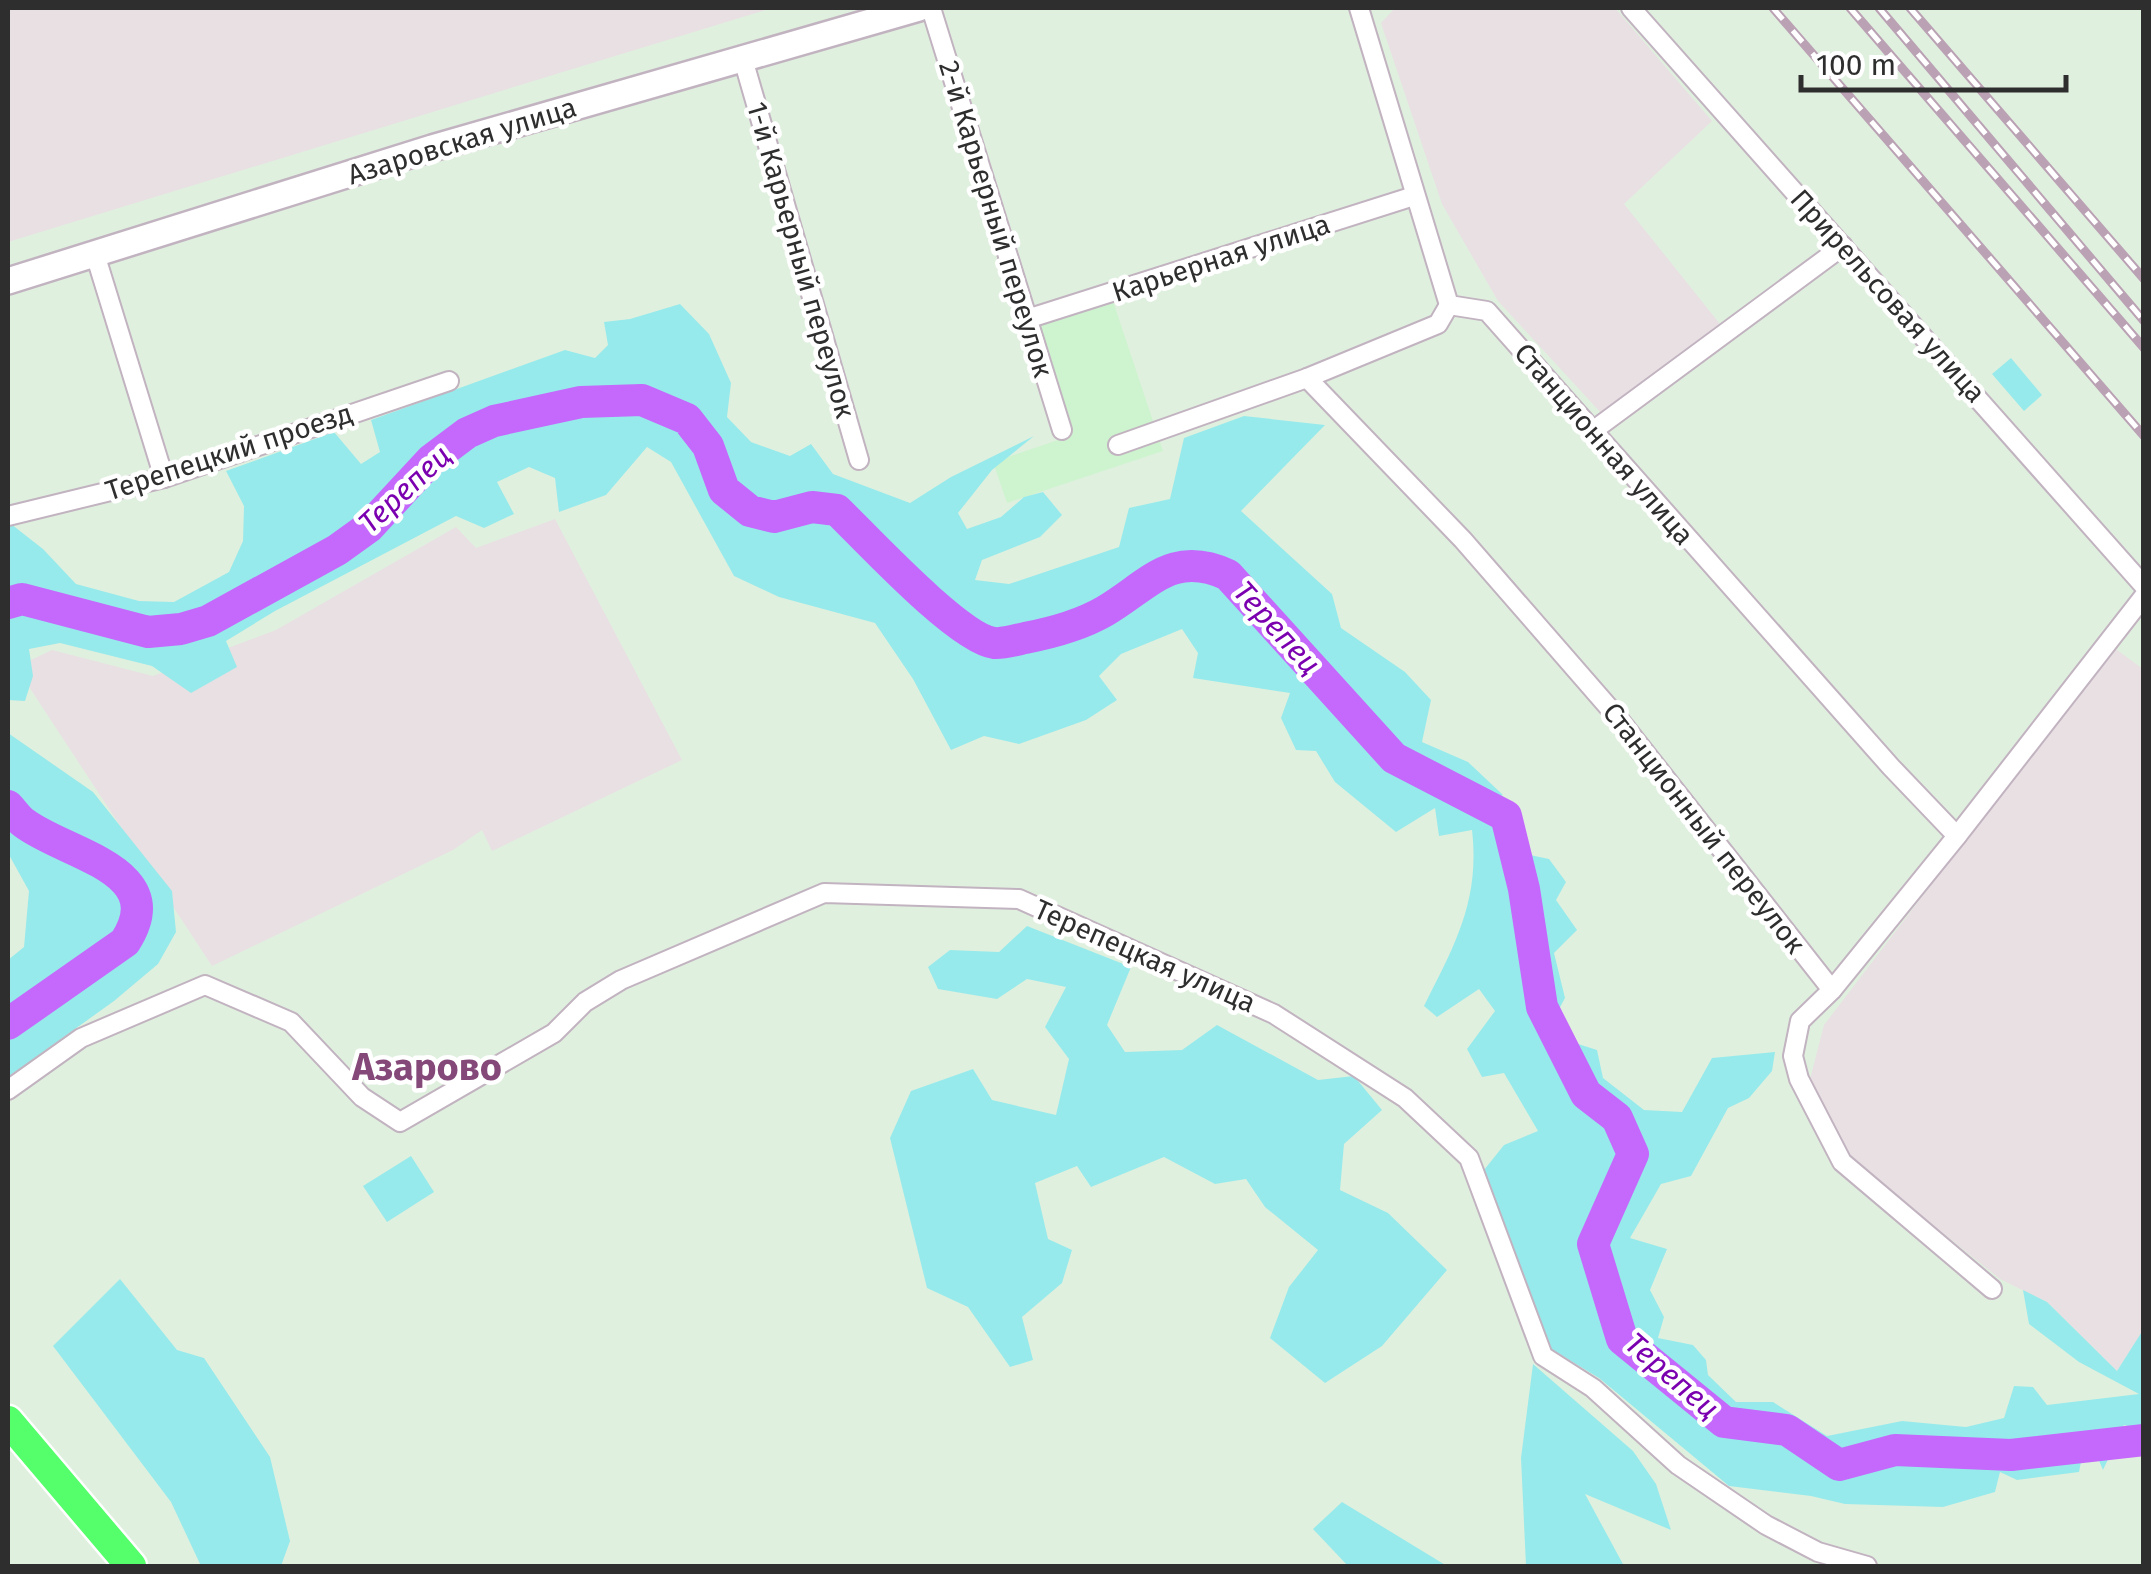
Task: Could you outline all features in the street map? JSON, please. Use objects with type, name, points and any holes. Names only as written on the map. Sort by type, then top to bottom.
[{"type":"main road","points":[[8,1422],[131,1566]]},
{"type":"street","name":"Азаровская улица","points":[[8,281],[432,148],[919,8]]},
{"type":"street","name":"2-й Карьерный переулок","points":[[931,8],[1062,430]]},
{"type":"street","points":[[1118,445],[1307,378],[1438,324],[1449,305],[1359,8]]},
{"type":"street","name":"Прирельсовая улица","points":[[1631,8],[2144,586]]},
{"type":"street","name":"1-й Карьерный переулок","points":[[743,59],[859,460]]},
{"type":"street","name":"Карьерная улица","points":[[1027,319],[1414,196]]},
{"type":"street","points":[[1594,430],[1844,246]]},
{"type":"street","points":[[95,254],[164,478]]},
{"type":"street","name":"Станционная улица","points":[[1449,305],[1488,312],[1878,753],[1957,836]]},
{"type":"street","name":"Станционный переулок","points":[[1307,378],[1463,540],[1606,704],[1832,990]]},
{"type":"street","name":"Терепецкий проезд","points":[[8,516],[164,478],[448,380]]},
{"type":"street","points":[[1992,1289],[1842,1162],[1799,1079],[1793,1056],[1800,1021],[1832,990],[1957,836],[2144,596]]},
{"type":"street","name":"Терепецкая улица","points":[[8,1090],[81,1038],[205,985],[291,1022],[362,1097],[400,1122],[554,1033],[585,1002],[621,980],[824,894],[1019,899],[1274,1014],[1404,1098],[1469,1158],[1543,1356],[1593,1388],[1678,1465],[1766,1525],[1818,1552],[1867,1566]]},
{"type":"shaded area","points":[[8,8],[772,8],[8,242]]},
{"type":"shaded area","points":[[1395,8],[1615,8],[1712,121],[1624,204],[1720,324],[1614,408],[1602,414],[1498,301],[1442,204],[1381,23]]},
{"type":"shaded area","points":[[1113,301],[1163,451],[1007,503],[993,462],[1061,439],[1025,330]]},
{"type":"shaded area","points":[[680,304],[709,334],[731,383],[727,417],[751,442],[790,456],[811,444],[833,474],[910,503],[951,477],[1034,436],[992,470],[958,513],[967,529],[1001,517],[1024,497],[1043,492],[1062,515],[1040,537],[982,560],[975,580],[1009,584],[1119,547],[1129,508],[1170,499],[1184,438],[1244,416],[1325,425],[1241,511],[1332,594],[1341,628],[1405,672],[1431,700],[1422,742],[1468,762],[1503,795],[1472,808],[1495,825],[1502,849],[1549,859],[1566,882],[1556,900],[1577,930],[1554,953],[1565,998],[1559,1009],[1575,1043],[1597,1050],[1603,1078],[1644,1110],[1682,1112],[1712,1058],[1775,1052],[1772,1071],[1749,1098],[1728,1108],[1691,1176],[1661,1184],[1630,1238],[1667,1249],[1650,1290],[1664,1317],[1658,1338],[1693,1345],[1706,1360],[1708,1375],[1736,1402],[1773,1402],[1827,1436],[1902,1421],[1966,1427],[2004,1418],[2014,1386],[2033,1387],[2047,1405],[2139,1394],[2079,1362],[2029,1324],[2023,1290],[2047,1302],[2117,1371],[2143,1330],[2143,1430],[2124,1425],[2103,1470],[2087,1432],[2079,1472],[2017,1480],[2000,1472],[1995,1492],[1943,1507],[1845,1504],[1729,1486],[1599,1378],[1548,1347],[1484,1170],[1504,1145],[1538,1131],[1504,1073],[1482,1077],[1467,1049],[1495,1011],[1479,989],[1437,1017],[1424,1006],[1455,942],[1469,901],[1474,855],[1472,830],[1439,836],[1435,808],[1396,832],[1335,782],[1316,751],[1296,750],[1281,718],[1290,693],[1193,678],[1198,653],[1182,629],[1121,654],[1099,676],[1117,700],[1086,720],[1019,744],[984,736],[951,750],[913,679],[875,623],[779,597],[734,576],[671,462],[647,447],[606,495],[559,512],[555,478],[529,467],[497,482],[514,514],[484,528],[456,516],[275,611],[226,641],[237,667],[191,693],[152,666],[60,643],[29,649],[33,676],[25,701],[8,700],[8,525],[43,549],[76,584],[139,601],[174,602],[229,572],[243,541],[244,506],[226,471],[334,432],[361,464],[380,452],[371,420],[565,350],[595,358],[608,345],[604,322],[630,319]]},
{"type":"shaded area","points":[[2011,358],[2042,395],[2024,411],[1992,374]]},
{"type":"shaded area","points":[[555,519],[682,760],[492,851],[482,830],[453,850],[212,966],[16,667],[52,650],[153,676],[276,630],[456,527],[476,548]]},
{"type":"shaded area","points":[[2113,647],[2143,669],[2144,1330],[2117,1371],[2047,1302],[2000,1279],[1847,1156],[1809,1083],[1824,1025]]},
{"type":"shaded area","points":[[8,733],[93,792],[172,891],[176,932],[158,964],[114,1001],[8,1077],[8,960],[24,947],[29,891],[8,853]]},
{"type":"shaded area","points":[[1027,926],[1131,967],[1107,1025],[1125,1052],[1182,1050],[1217,1025],[1318,1080],[1354,1076],[1382,1110],[1344,1144],[1340,1190],[1388,1213],[1447,1270],[1382,1346],[1325,1383],[1270,1338],[1289,1287],[1318,1250],[1265,1207],[1246,1179],[1215,1184],[1164,1157],[1091,1187],[1077,1166],[1035,1183],[1048,1239],[1072,1250],[1062,1283],[1022,1317],[1033,1360],[1010,1367],[968,1307],[927,1288],[890,1138],[911,1091],[973,1069],[992,1100],[1056,1115],[1069,1059],[1045,1027],[1066,987],[1027,979],[997,999],[938,989],[928,967],[950,950],[999,952]]},
{"type":"shaded area","points":[[411,1156],[434,1192],[387,1222],[363,1186]]},
{"type":"shaded area","points":[[120,1279],[177,1350],[204,1358],[270,1457],[290,1541],[281,1566],[201,1566],[171,1502],[53,1346]]},
{"type":"shaded area","points":[[1533,1364],[1633,1451],[1656,1484],[1671,1530],[1585,1494],[1624,1566],[1526,1566],[1521,1458]]},
{"type":"shaded area","points":[[1342,1502],[1447,1566],[1348,1566],[1313,1529]]},
{"type":"waterway","name":"Терепец","points":[[8,603],[22,599],[148,632],[208,621],[337,550],[369,527],[431,460],[467,433],[494,421],[581,402],[642,400],[687,419],[708,446],[724,490],[750,511],[774,517],[812,507],[837,510],[936,606],[978,637],[994,643],[1045,634],[1086,620],[1176,568],[1208,568],[1228,575],[1394,758],[1506,816],[1524,889],[1542,1007],[1586,1094],[1617,1118],[1633,1154],[1593,1244],[1622,1339],[1724,1422],[1787,1430],[1839,1465],[1895,1450],[2011,1455],[2144,1440]]},
{"type":"waterway","name":"Терепец","points":[[8,806],[24,823],[108,867],[125,881],[135,897],[136,917],[125,942],[8,1024]]},
{"type":"railway","points":[[1773,8],[2144,436]]},
{"type":"railway","points":[[1850,8],[2144,348]]},
{"type":"railway","points":[[1879,8],[2144,321]]},
{"type":"railway","points":[[1910,8],[2144,279]]},
{"type":"district","name":"Азарово","points":[[427,1067]]}]
